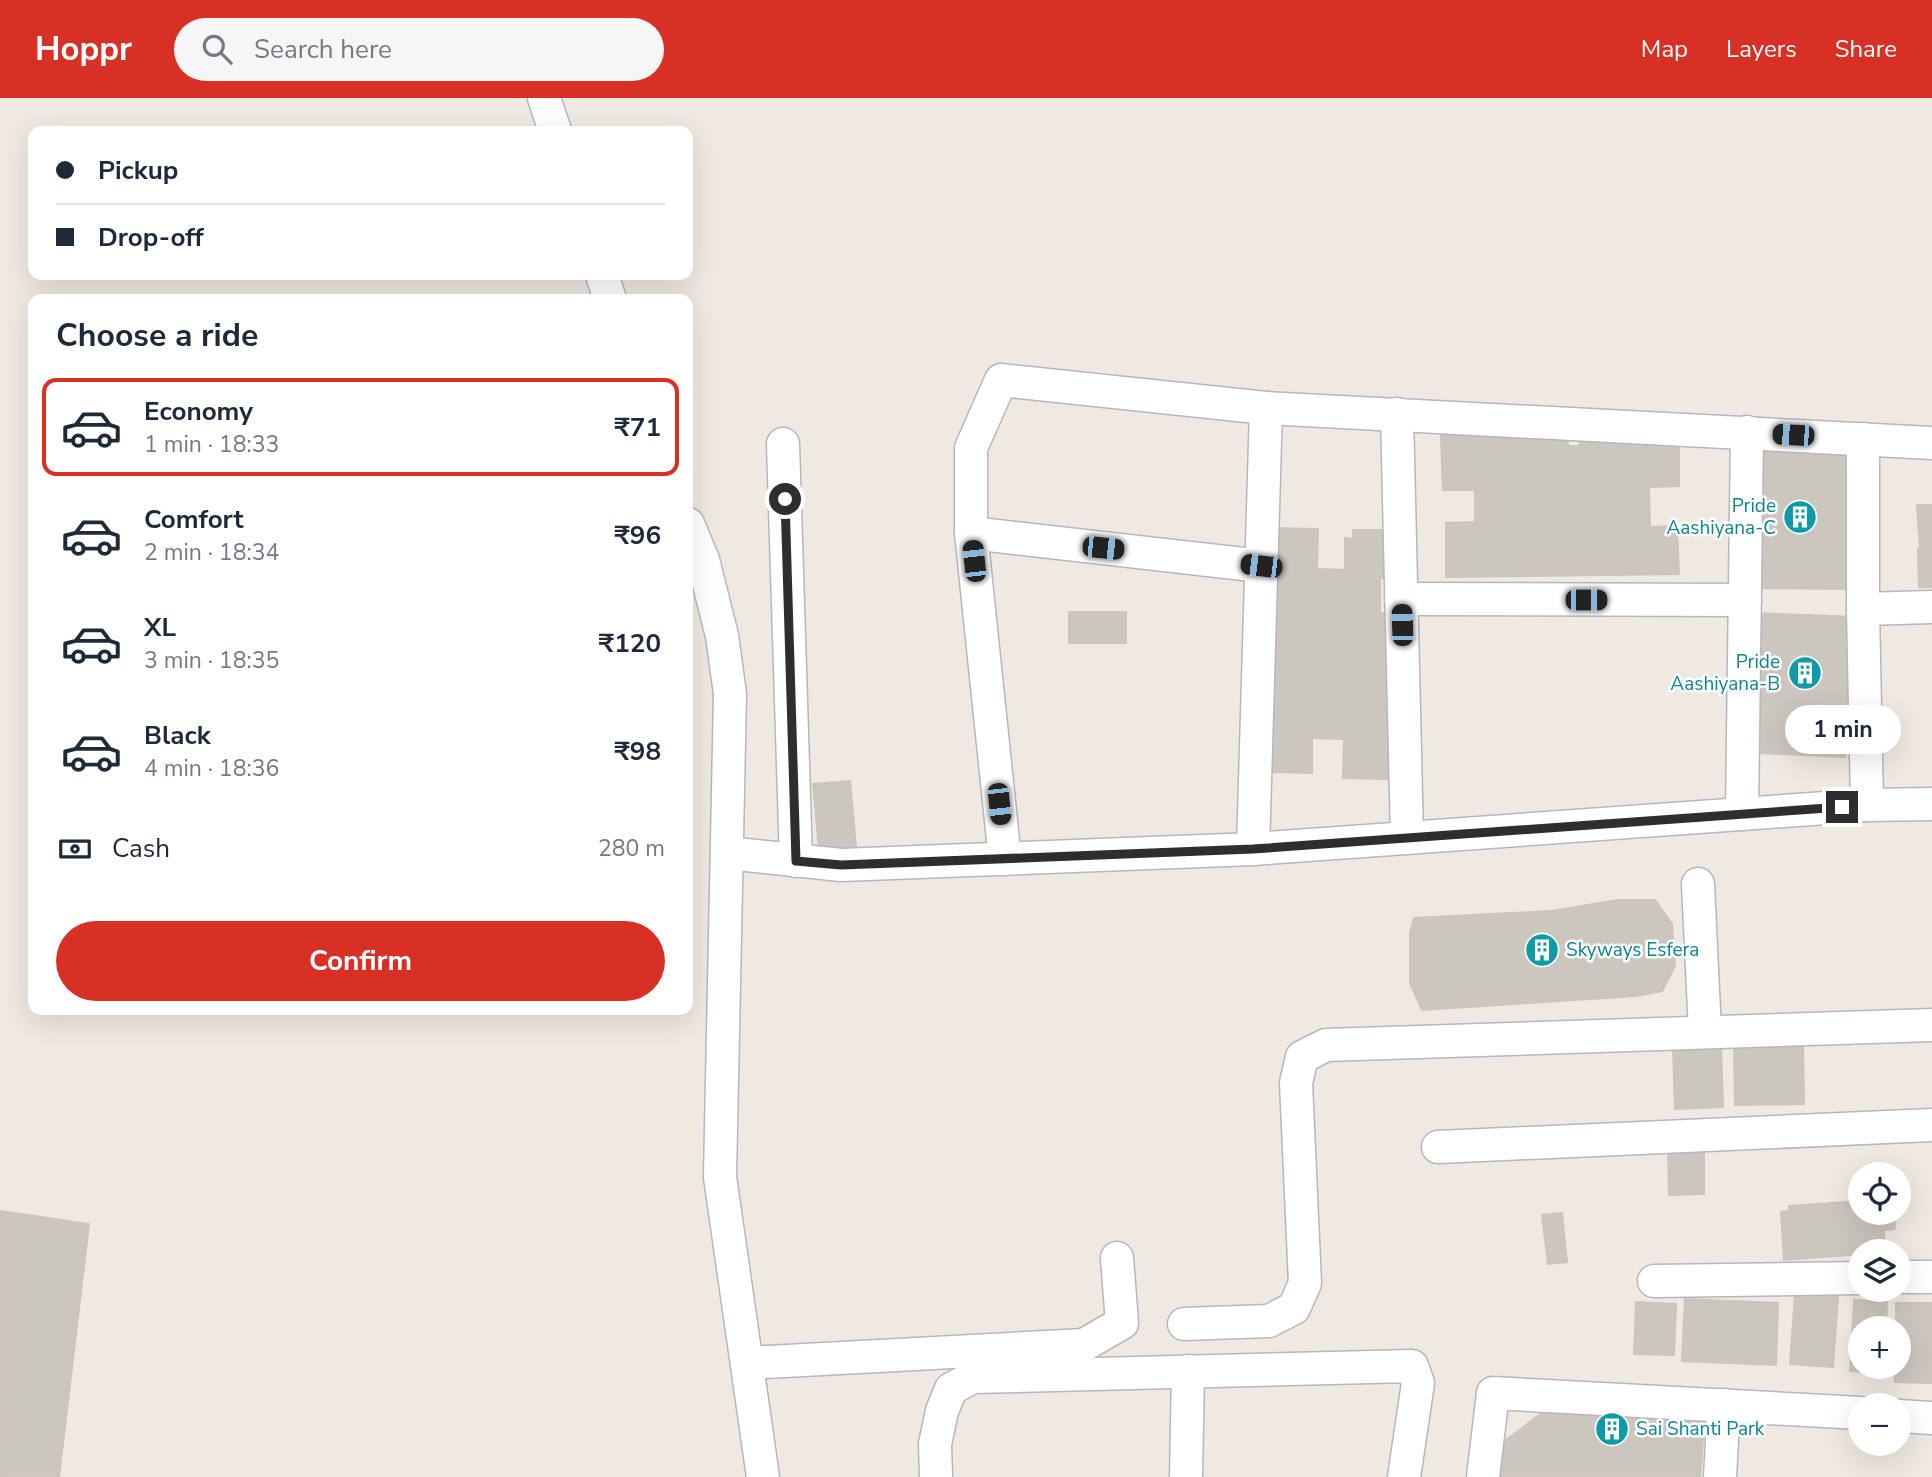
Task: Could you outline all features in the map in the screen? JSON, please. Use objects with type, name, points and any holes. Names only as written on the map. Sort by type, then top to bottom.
[{"type":"street","points":[[544,98],[553,126]]},
{"type":"street","points":[[1005,859],[971,533],[971,448],[1001,380],[1266,408],[1932,443]]},
{"type":"street","points":[[1253,849],[1266,408]]},
{"type":"street","points":[[1397,414],[1408,838]]},
{"type":"street","points":[[1742,814],[1746,432]]},
{"type":"street","points":[[1863,439],[1867,805]]},
{"type":"street","points":[[783,444],[796,861]]},
{"type":"street","points":[[971,533],[1261,566]]},
{"type":"street","points":[[693,536],[703,560],[722,636],[730,694],[720,1177],[763,1477]]},
{"type":"street","points":[[1401,599],[1745,600]]},
{"type":"street","points":[[1864,608],[1932,607]]},
{"type":"street","points":[[727,853],[841,865],[1253,849],[1867,805],[1932,804]]},
{"type":"street","points":[[1698,884],[1705,1032]]},
{"type":"street","points":[[1184,1324],[1269,1321],[1294,1308],[1305,1283],[1296,1083],[1302,1057],[1326,1045],[1932,1025]]},
{"type":"street","points":[[1438,1147],[1932,1125]]},
{"type":"street","points":[[747,1363],[1084,1345],[1122,1323],[1117,1258]]},
{"type":"street","points":[[1911,1277],[1932,1277]]},
{"type":"street","points":[[1654,1281],[1848,1278]]},
{"type":"street","points":[[936,1477],[935,1444],[942,1410],[951,1390],[972,1377],[1412,1366],[1418,1383],[1404,1477]]},
{"type":"street","points":[[1186,1477],[1188,1371]]},
{"type":"street","points":[[1483,1477],[1493,1393],[1848,1412]]},
{"type":"street","points":[[1720,1477],[1724,1405]]},
{"type":"street","points":[[1911,1417],[1932,1418]]},
{"type":"building","points":[[1580,434],[1679,438],[1679,486],[1649,487],[1650,527],[1677,526],[1679,574],[1446,577],[1446,523],[1475,522],[1475,490],[1443,490],[1441,436],[1567,435],[1568,446],[1580,446]]},
{"type":"building","name":"Pride Aashiyana-C","points":[[1748,445],[1846,452],[1846,466],[1852,466],[1852,567],[1847,567],[1847,589],[1748,588]]},
{"type":"building","points":[[1917,505],[1932,505],[1932,587],[1919,587]]},
{"type":"building","points":[[1271,528],[1318,529],[1317,569],[1345,570],[1345,538],[1353,539],[1353,530],[1386,530],[1393,578],[1380,578],[1380,613],[1393,614],[1390,779],[1343,778],[1344,739],[1312,738],[1312,773],[1268,772]]},
{"type":"building","points":[[1069,612],[1126,612],[1126,643],[1069,643]]},
{"type":"building","name":"Pride Aashiyana-B","points":[[1751,613],[1857,617],[1858,746],[1845,746],[1845,757],[1760,753],[1761,744],[1747,743]],"holes":[[[1793,717],[1822,718],[1822,744],[1792,743]]]},
{"type":"building","points":[[850,781],[856,847],[819,850],[813,784]]},
{"type":"building","name":"Skyways Esfera","points":[[1618,900],[1655,900],[1672,924],[1675,966],[1662,991],[1636,996],[1422,1010],[1410,983],[1410,933],[1414,918],[1551,911]]},
{"type":"building","points":[[1803,1044],[1804,1104],[1735,1105],[1734,1045]]},
{"type":"building","points":[[1721,1046],[1723,1107],[1675,1109],[1673,1048]]},
{"type":"building","points":[[1704,1144],[1704,1194],[1669,1195],[1668,1145]]},
{"type":"building","points":[[1848,1202],[1848,1225],[1895,1225],[1895,1229],[1884,1230],[1884,1239],[1848,1239],[1848,1255],[1784,1260],[1781,1212],[1789,1211],[1789,1206]]},
{"type":"building","points":[[1,1211],[89,1224],[59,1477],[0,1477]]},
{"type":"building","points":[[1562,1213],[1567,1262],[1548,1264],[1542,1215]]},
{"type":"building","points":[[1795,1294],[1838,1297],[1833,1367],[1790,1364]]},
{"type":"building","points":[[1685,1299],[1778,1303],[1776,1365],[1682,1361]]},
{"type":"building","points":[[1636,1302],[1676,1304],[1674,1355],[1634,1354]]},
{"type":"building","points":[[1854,1302],[1887,1302],[1886,1316],[1853,1316]]},
{"type":"building","points":[[1896,1303],[1932,1303],[1932,1383],[1895,1382],[1895,1379],[1911,1379],[1911,1316],[1896,1316]]},
{"type":"building","name":"Sai Shanti Park","points":[[1559,1400],[1705,1413],[1700,1477],[1496,1477],[1498,1446]]},
{"type":"place","name":"Pride Aashiyana-C","points":[[1800,517]]},
{"type":"place","name":"Pride Aashiyana-B","points":[[1805,673]]},
{"type":"place","name":"Skyways Esfera","points":[[1542,950]]},
{"type":"place","name":"Sai Shanti Park","points":[[1612,1429]]},
{"type":"route","points":[[785,499],[796,861],[841,865],[1253,849],[1842,807]]}]
